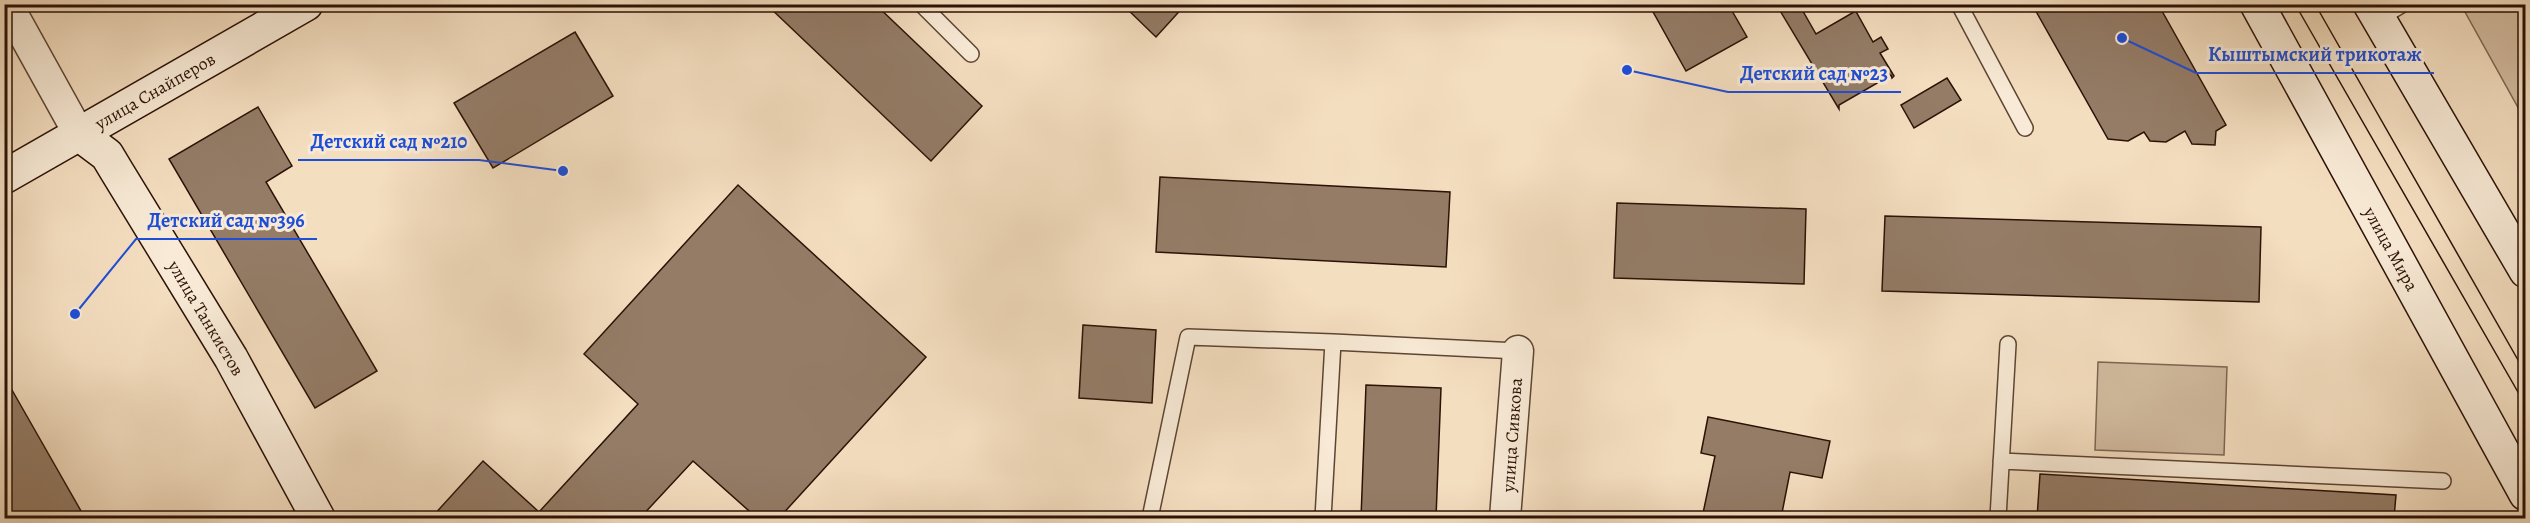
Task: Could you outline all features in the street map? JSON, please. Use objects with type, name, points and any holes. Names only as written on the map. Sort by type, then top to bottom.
[{"type":"main road","name":"улица Снайперов","points":[[4,177],[306,4]]},
{"type":"main road","name":"улица Мира","points":[[2257,4],[2526,494]]},
{"type":"main road","points":[[2384,9],[2526,271]]},
{"type":"main road","name":"улица Танкистов","points":[[80,134],[107,155],[231,358],[318,519]]},
{"type":"street","name":"улица Танкистов","points":[[7,4],[80,134]]},
{"type":"street","name":"улица Сивкова","points":[[1505,519],[1518,351]]},
{"type":"lane","points":[[921,4],[971,54]]},
{"type":"lane","points":[[1967,4],[1960,8],[2025,128]]},
{"type":"lane","points":[[1150,519],[1188,337],[1518,351]]},
{"type":"lane","points":[[1323,519],[1333,342]]},
{"type":"lane","points":[[1998,519],[2008,344]]},
{"type":"lane","points":[[2001,461],[2443,481]]},
{"type":"shaded area","points":[[2478,4],[2525,5],[2525,120],[2465,12]]},
{"type":"shaded area","points":[[2098,362],[2227,367],[2224,455],[2095,450]]},
{"type":"building","points":[[766,4],[875,4],[982,106],[931,161]]},
{"type":"building","points":[[1122,4],[1186,4],[1156,37]]},
{"type":"building","points":[[1661,4],[1728,4],[1747,37],[1686,71],[1652,10]]},
{"type":"building","points":[[1776,4],[1802,4],[1800,6],[1816,34],[1854,12],[1854,8],[1873,42],[1881,37],[1888,49],[1880,53],[1894,76],[1892,78],[1891,75],[1839,105],[1839,109]]},
{"type":"building","points":[[2036,4],[2158,4],[2226,125],[2216,131],[2215,145],[2192,144],[2185,131],[2166,142],[2150,141],[2144,132],[2128,141],[2108,139],[2033,6]]},
{"type":"building","points":[[575,32],[613,96],[493,168],[454,103]]},
{"type":"building","points":[[1947,78],[1961,100],[1914,128],[1901,105]]},
{"type":"building","points":[[258,107],[292,166],[266,182],[377,371],[315,408],[169,159]]},
{"type":"building","points":[[1160,177],[1450,192],[1446,267],[1156,252]]},
{"type":"building","points":[[738,185],[926,357],[779,518],[757,518],[693,461],[640,518],[432,517],[483,461],[539,512],[638,404],[584,354]]},
{"type":"building","points":[[1617,203],[1806,209],[1804,284],[1614,278]]},
{"type":"building","points":[[1885,216],[2261,227],[2259,302],[1882,291]]},
{"type":"building","points":[[1083,325],[1156,330],[1152,403],[1079,398]]},
{"type":"building","points":[[4,376],[85,518],[4,518]]},
{"type":"building","points":[[1366,385],[1441,388],[1436,518],[1361,518]]},
{"type":"building","points":[[1708,417],[1830,441],[1822,478],[1790,472],[1781,518],[1702,518],[1715,456],[1701,453]]},
{"type":"building","points":[[2040,474],[2396,495],[2394,518],[2037,518]]},
{"type":"tram line","points":[[2295,4],[2526,406]]},
{"type":"tram line","points":[[2315,4],[2526,374]]},
{"type":"place","name":"Кыштымский трикотаж","points":[[2122,38]]},
{"type":"place","name":"Детский сад №23","points":[[1627,70]]},
{"type":"place","name":"Детский сад №210","points":[[563,171]]},
{"type":"place","name":"Детский сад №396","points":[[75,314]]}]
